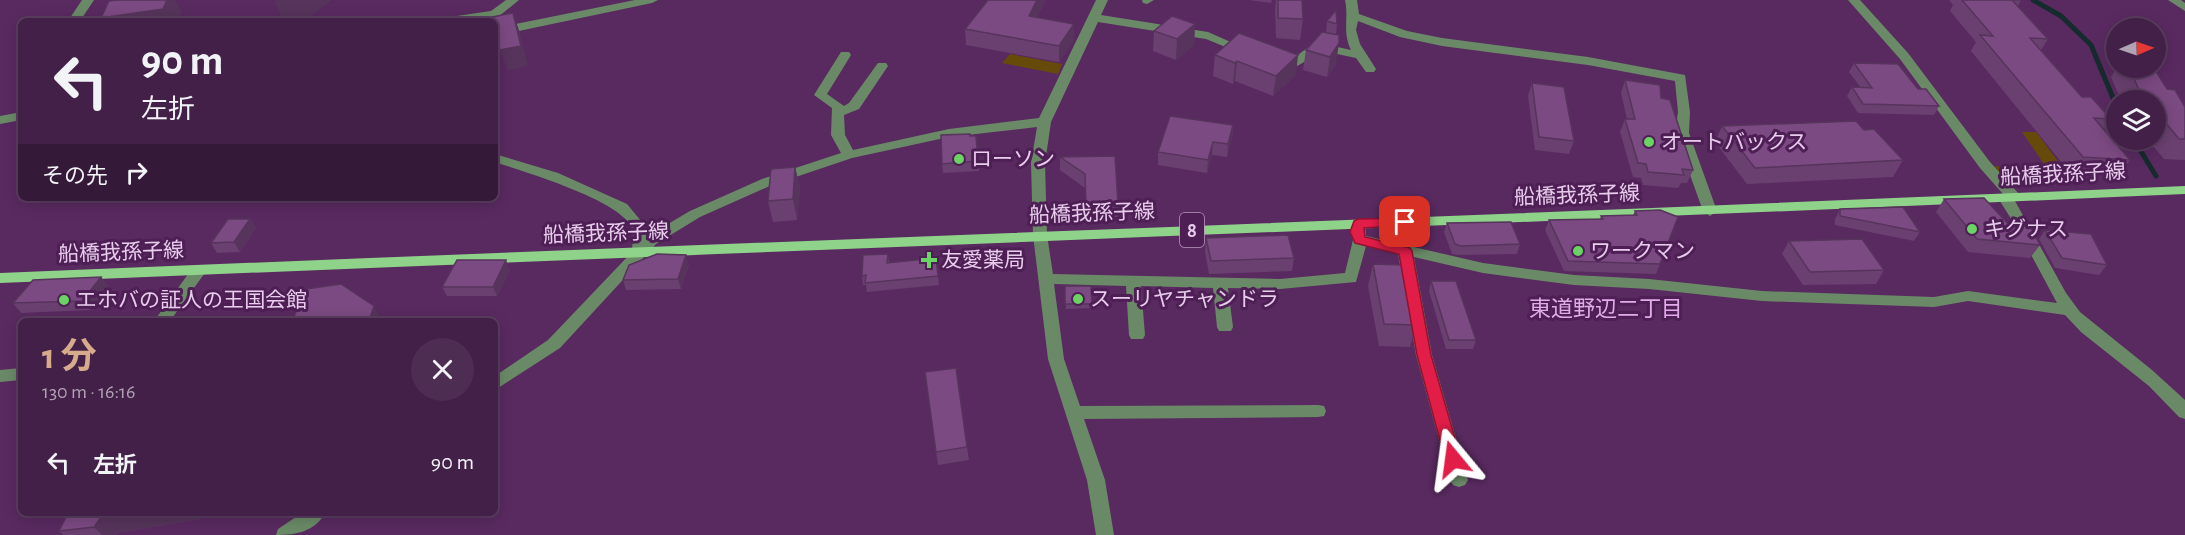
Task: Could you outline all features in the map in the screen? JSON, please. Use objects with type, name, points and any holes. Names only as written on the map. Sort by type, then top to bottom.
[{"type":"main road","name":"船橋我孫子線","points":[[0,278],[1040,235],[1710,211],[2185,190]]},
{"type":"street","points":[[76,18],[88,0]]},
{"type":"street","points":[[491,17],[513,0]]},
{"type":"street","points":[[498,31],[652,0]]},
{"type":"street","points":[[1102,0],[1044,122],[1038,163],[1040,235],[1056,359],[1096,480],[1106,535]]},
{"type":"street","points":[[1351,0],[1354,16],[1351,36],[1370,69]]},
{"type":"street","points":[[1854,0],[1904,56],[2009,198],[2070,310],[2185,412]]},
{"type":"street","points":[[2174,0],[2185,8]]},
{"type":"street","points":[[1354,16],[1404,34],[1442,42],[1588,61],[1681,78],[1684,112],[1682,133],[1710,211]]},
{"type":"street","points":[[1092,17],[1208,36],[1252,54]]},
{"type":"street","points":[[1272,61],[1284,66],[1294,65],[1315,46],[1360,55]]},
{"type":"street","points":[[845,55],[820,95],[838,107],[838,135],[849,155]]},
{"type":"street","points":[[838,113],[854,106],[882,66]]},
{"type":"street","points":[[0,120],[18,117]]},
{"type":"street","points":[[498,382],[554,344],[651,241],[695,214],[767,182],[849,155],[949,133],[1044,122]]},
{"type":"street","points":[[498,159],[553,176],[622,207],[639,227],[639,252]]},
{"type":"street","points":[[1046,279],[1280,284],[1351,278],[1360,240],[1357,232],[1358,224]]},
{"type":"street","points":[[1360,240],[1483,268],[1574,280],[1649,284],[1762,296],[1934,302],[1968,296],[2070,310]]},
{"type":"street","points":[[1405,251],[1424,355],[1459,480]]},
{"type":"street","points":[[164,318],[199,270]]},
{"type":"street","points":[[1133,280],[1137,335]]},
{"type":"street","points":[[1220,283],[1225,327]]},
{"type":"street","points":[[0,376],[18,374]]},
{"type":"street","points":[[1074,413],[1318,411]]},
{"type":"street","points":[[285,535],[312,516]]},
{"type":"shaded area","points":[[1010,54],[1062,64],[1058,74],[1002,63]]},
{"type":"shaded area","points":[[2022,132],[2036,132],[2073,181],[2014,183],[2000,175],[1991,166],[2048,170]]},
{"type":"building","points":[[167,0],[163,9],[101,18],[109,1]]},
{"type":"building","points":[[988,0],[1037,0],[1029,16],[1074,24],[1059,46],[965,29]]},
{"type":"building","points":[[1278,0],[1302,0],[1303,19],[1278,18]]},
{"type":"building","points":[[1962,0],[2012,0],[2048,39],[2030,38],[2082,97],[2091,97],[2106,114],[2106,119],[2094,118],[2106,132],[2106,150],[2121,150],[2130,160],[2083,157],[1980,35],[1993,36]]},
{"type":"building","points":[[1336,10],[1337,24],[1327,21]]},
{"type":"building","points":[[513,13],[521,46],[500,50],[498,18],[492,17]]},
{"type":"building","points":[[1172,16],[1195,24],[1177,39],[1154,31]]},
{"type":"building","points":[[1322,32],[1339,35],[1339,43],[1330,57],[1306,50]]},
{"type":"building","points":[[1239,33],[1298,55],[1276,76],[1215,55]]},
{"type":"building","points":[[1854,63],[1898,64],[1918,89],[1926,89],[1939,106],[1863,104],[1852,87],[1872,88]]},
{"type":"building","points":[[2134,78],[2160,78],[2167,89],[2175,90],[2185,107],[2185,139],[2179,139],[2166,123],[2166,90],[2139,90]]},
{"type":"building","points":[[1625,80],[1660,85],[1661,98],[1670,100],[1693,170],[1682,169],[1684,175],[1648,172],[1646,164],[1638,163],[1625,119],[1635,119]]},
{"type":"building","points":[[1532,83],[1564,87],[1574,141],[1539,137]]},
{"type":"building","points":[[1170,116],[1233,125],[1228,144],[1213,142],[1208,160],[1158,152]]},
{"type":"building","points":[[1856,121],[1864,130],[1874,129],[1903,160],[1755,168],[1722,126]]},
{"type":"building","points":[[970,134],[970,136],[976,136],[978,161],[942,164],[941,135]]},
{"type":"building","points":[[1115,156],[1118,204],[1086,204],[1085,174],[1060,157]]},
{"type":"building","points":[[795,167],[793,199],[768,201],[771,169]]},
{"type":"building","points":[[1984,198],[2011,227],[2030,226],[2040,245],[1977,239],[1944,199]]},
{"type":"building","points":[[1903,207],[1920,232],[1840,216],[1840,209]]},
{"type":"building","points":[[1660,210],[1678,217],[1660,264],[1568,261],[1549,220],[1603,219],[1601,216],[1637,215],[1635,211]]},
{"type":"building","points":[[228,219],[250,219],[234,242],[211,243]]},
{"type":"building","points":[[1511,222],[1520,244],[1461,246],[1455,244],[1447,223]]},
{"type":"building","points":[[2045,230],[2091,234],[2107,265],[2062,258]]},
{"type":"building","points":[[1288,235],[1294,258],[1211,261],[1206,238]]},
{"type":"building","points":[[1862,239],[1884,270],[1810,272],[1789,241]]},
{"type":"building","points":[[657,254],[686,255],[678,279],[623,280],[629,265]]},
{"type":"building","points":[[888,254],[887,263],[936,258],[938,276],[865,283],[866,275],[862,276],[863,255]]},
{"type":"building","points":[[457,260],[506,260],[493,287],[442,287]]},
{"type":"building","points":[[1373,264],[1403,265],[1416,325],[1384,324]]},
{"type":"building","points":[[101,277],[82,301],[13,303],[33,280]]},
{"type":"building","points":[[1431,281],[1456,281],[1476,340],[1449,340]]},
{"type":"building","points":[[341,284],[374,306],[370,318],[293,318],[306,289]]},
{"type":"building","points":[[1065,286],[1091,286],[1092,304],[1065,304]]},
{"type":"building","points":[[956,368],[967,447],[936,452],[925,372]]},
{"type":"building","points":[[66,516],[102,516],[94,527],[59,531]]},
{"type":"waterway","points":[[2033,0],[2061,16],[2091,45],[2110,90]]},
{"type":"waterway","points":[[2140,150],[2156,176]]},
{"type":"place","name":"オートバックス","points":[[1649,142]]},
{"type":"place","name":"ローソン","points":[[959,159]]},
{"type":"place","name":"キグナス","points":[[1972,229]]},
{"type":"place","name":"ワークマン","points":[[1578,251]]},
{"type":"place","name":"友愛薬局","points":[[929,260]]},
{"type":"place","name":"スーリヤチャンドラ","points":[[1078,299]]},
{"type":"place","name":"エホバの証人の王国会館","points":[[64,300]]},
{"type":"district","name":"東道野辺二丁目","points":[[1606,308]]},
{"type":"route","points":[[1405,222],[1358,224],[1357,232],[1360,240],[1405,251],[1424,355],[1453,459]]}]
